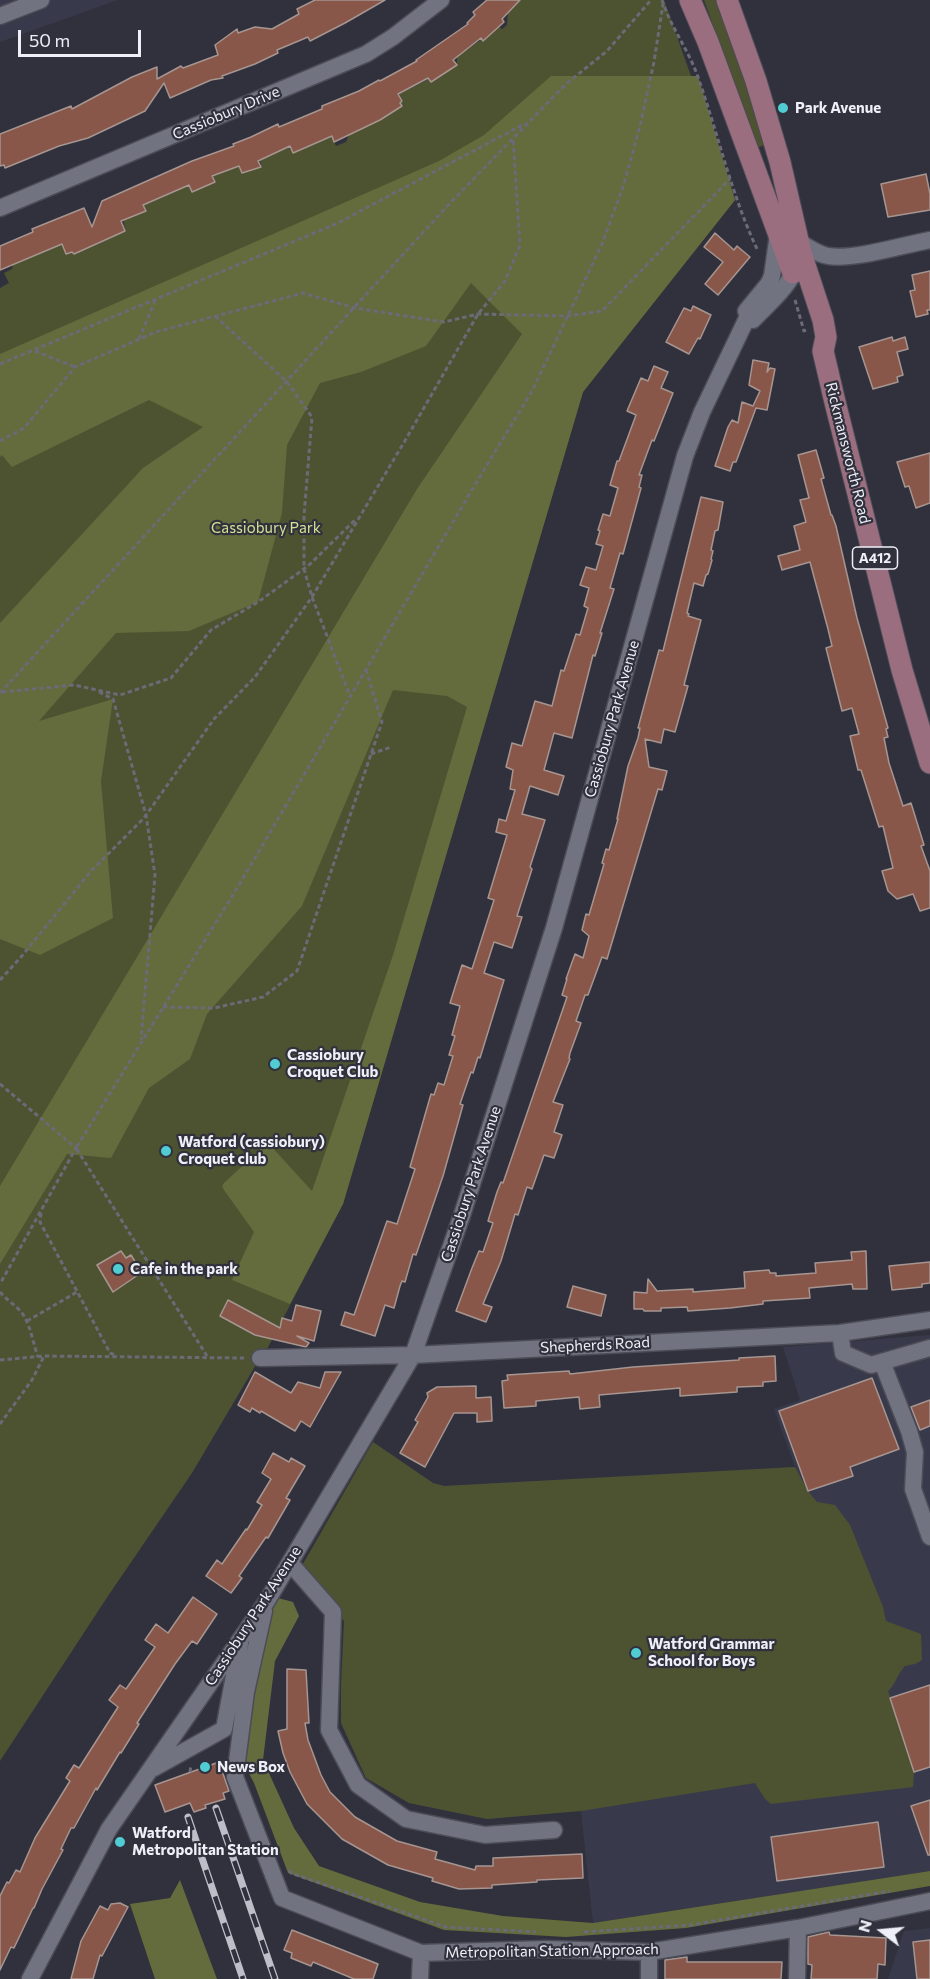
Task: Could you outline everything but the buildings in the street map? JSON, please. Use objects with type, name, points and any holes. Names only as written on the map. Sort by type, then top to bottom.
[{"type":"main road","name":"Rickmansworth Road","points":[[690,0],[778,230],[814,340],[823,351],[902,670],[930,763]]},
{"type":"main road","name":"Rickmansworth Road","points":[[727,0],[760,93],[780,162],[799,247],[824,325],[826,337],[823,351]]},
{"type":"street","points":[[0,16],[41,0]]},
{"type":"street","name":"Cassiobury Drive","points":[[0,208],[366,54],[406,28],[441,0]]},
{"type":"street","name":"Rickmansworth Road","points":[[772,276],[778,230]]},
{"type":"street","points":[[748,316],[753,320],[786,286],[794,274],[799,247],[828,256],[850,256],[930,240]]},
{"type":"street","name":"Cassiobury Park Avenue","points":[[30,1979],[109,1829],[267,1601],[413,1355],[462,1215],[554,928],[685,456],[702,412],[748,316],[746,311],[769,284],[772,276]]},
{"type":"street","name":"Shepherds Road","points":[[260,1358],[413,1355],[840,1333],[930,1320]]},
{"type":"street","points":[[840,1333],[843,1353],[871,1365],[930,1348]]},
{"type":"street","points":[[882,1362],[915,1452],[913,1489],[930,1537]]},
{"type":"street","points":[[290,1563],[333,1612],[329,1730],[358,1785],[406,1819],[485,1835],[554,1830]]},
{"type":"street","name":"Metropolitan Station Approach","points":[[267,1601],[246,1692],[235,1777],[282,1898],[421,1953],[545,1949],[649,1952],[798,1928],[930,1901]]},
{"type":"street","points":[[150,1770],[224,1729],[241,1637]]},
{"type":"street","points":[[797,1979],[798,1928]]},
{"type":"street","points":[[649,1952],[649,1979]]},
{"type":"street","points":[[420,1977],[421,1953]]},
{"type":"path","points":[[0,692],[452,201],[566,84],[607,51],[651,0]]},
{"type":"path","points":[[662,2],[673,29],[698,76],[730,179],[760,256]]},
{"type":"path","points":[[0,1284],[76,1148],[239,885],[532,391],[602,244],[622,187],[640,126],[654,62],[662,2]]},
{"type":"path","points":[[0,364],[336,224],[530,121]]},
{"type":"path","points":[[0,980],[91,871],[146,815],[214,719],[255,676],[312,597],[478,314],[505,281],[520,245],[513,138]]},
{"type":"path","points":[[0,441],[24,428],[75,366],[156,332],[303,293],[355,308],[444,321],[478,314],[568,316],[602,311],[730,179]]},
{"type":"path","points":[[138,340],[156,299]]},
{"type":"path","points":[[795,300],[802,326],[804,331],[807,330]]},
{"type":"path","points":[[215,316],[287,382],[312,417],[304,516],[304,569],[312,597],[350,697]]},
{"type":"path","points":[[34,351],[75,366]]},
{"type":"path","points":[[0,692],[74,685],[120,695],[171,678],[211,630],[258,602],[304,569],[359,517]]},
{"type":"path","points":[[163,1007],[214,1008],[263,997],[297,971],[382,722],[366,670]]},
{"type":"path","points":[[95,690],[113,699],[146,815],[155,875],[141,1043]]},
{"type":"path","points":[[371,754],[391,747]]},
{"type":"path","points":[[0,1084],[76,1148],[207,1356]]},
{"type":"path","points":[[42,1210],[40,1222],[110,1353],[118,1356]]},
{"type":"path","points":[[0,1292],[27,1322],[38,1357]]},
{"type":"path","points":[[27,1322],[77,1292]]},
{"type":"path","points":[[0,1359],[44,1356],[260,1358]]},
{"type":"path","points":[[0,1424],[32,1380],[44,1356]]},
{"type":"path","points":[[291,1873],[446,1927],[536,1932]]},
{"type":"path","points":[[584,1932],[691,1925],[858,1895],[899,1890]]},
{"type":"shaded area","points":[[0,0],[118,0],[0,42]]},
{"type":"shaded area","name":"Watford Grammar School for Boys","points":[[930,1335],[930,1871],[593,1923],[581,1811],[487,1819],[409,1803],[366,1778],[341,1723],[344,1621],[304,1577],[365,1453],[373,1442],[433,1483],[444,1486],[795,1467],[774,1409],[800,1400],[783,1347]]},
{"type":"shaded area","points":[[930,1928],[930,1979],[888,1979],[904,1931]]},
{"type":"green space","name":"Cassiobury Park","points":[[520,0],[664,0],[735,200],[583,392],[343,1204],[265,1353],[192,1473],[0,1761],[0,288],[9,283],[4,273],[12,269],[13,264],[61,242],[66,254],[72,252],[74,254],[125,231],[123,216],[134,216],[145,211],[141,200],[147,197],[160,198],[189,185],[193,191],[214,182],[212,176],[239,166],[242,173],[261,167],[260,157],[288,147],[293,152],[331,135],[336,146],[346,142],[349,135],[401,106],[402,101],[399,94],[457,65],[457,53],[465,47],[467,50],[499,27],[502,29],[507,25],[508,13]]},
{"type":"green space","points":[[704,0],[721,0],[764,145],[757,148]]},
{"type":"green space","points":[[551,76],[698,76],[735,200],[583,392],[343,1204],[290,1304],[232,1280],[254,1232],[224,1190],[222,1186],[224,1183],[266,1144],[270,1145],[312,1191],[393,955],[467,707],[447,696],[393,690],[302,906],[207,1014],[190,1059],[149,1088],[111,1158],[67,1154],[0,1264],[0,1186],[417,489],[522,334],[471,283],[426,346],[361,372],[320,383],[287,445],[282,513],[258,602],[189,631],[116,633],[39,721],[113,699],[101,781],[113,918],[40,955],[0,939],[0,623],[143,468],[203,427],[149,400],[12,467],[2,455],[0,457],[0,354],[439,161],[484,135]]},
{"type":"green space","name":"Watford Grammar School for Boys","points":[[373,1442],[433,1483],[444,1486],[795,1467],[817,1502],[835,1505],[850,1525],[883,1607],[886,1621],[921,1634],[922,1660],[905,1666],[888,1691],[914,1772],[913,1787],[771,1804],[755,1783],[581,1811],[487,1819],[409,1803],[366,1778],[341,1723],[344,1621],[304,1577],[300,1569]]},
{"type":"green space","points":[[278,1598],[293,1602],[299,1616],[275,1661],[263,1760],[294,1828],[319,1866],[420,1902],[503,1916],[593,1923],[930,1871],[930,1886],[686,1928],[566,1937],[444,1930],[288,1873],[254,1783],[243,1762],[266,1609]]},
{"type":"green space","points":[[180,1880],[217,1979],[155,1979],[130,1904],[170,1898]]},
{"type":"railway","points":[[216,1808],[275,1979]]},
{"type":"railway","points":[[188,1817],[243,1979]]},
{"type":"place","name":"Park Avenue","points":[[783,108]]},
{"type":"place","name":"Cassiobury Croquet Club","points":[[275,1064]]},
{"type":"place","name":"Watford (cassiobury) Croquet club","points":[[166,1151]]},
{"type":"place","name":"Cafe in the park","points":[[118,1269]]},
{"type":"place","name":"Watford Grammar School for Boys","points":[[636,1653]]},
{"type":"place","name":"News Box","points":[[205,1767]]},
{"type":"place","name":"Watford Metropolitan Station","points":[[120,1842]]}]
